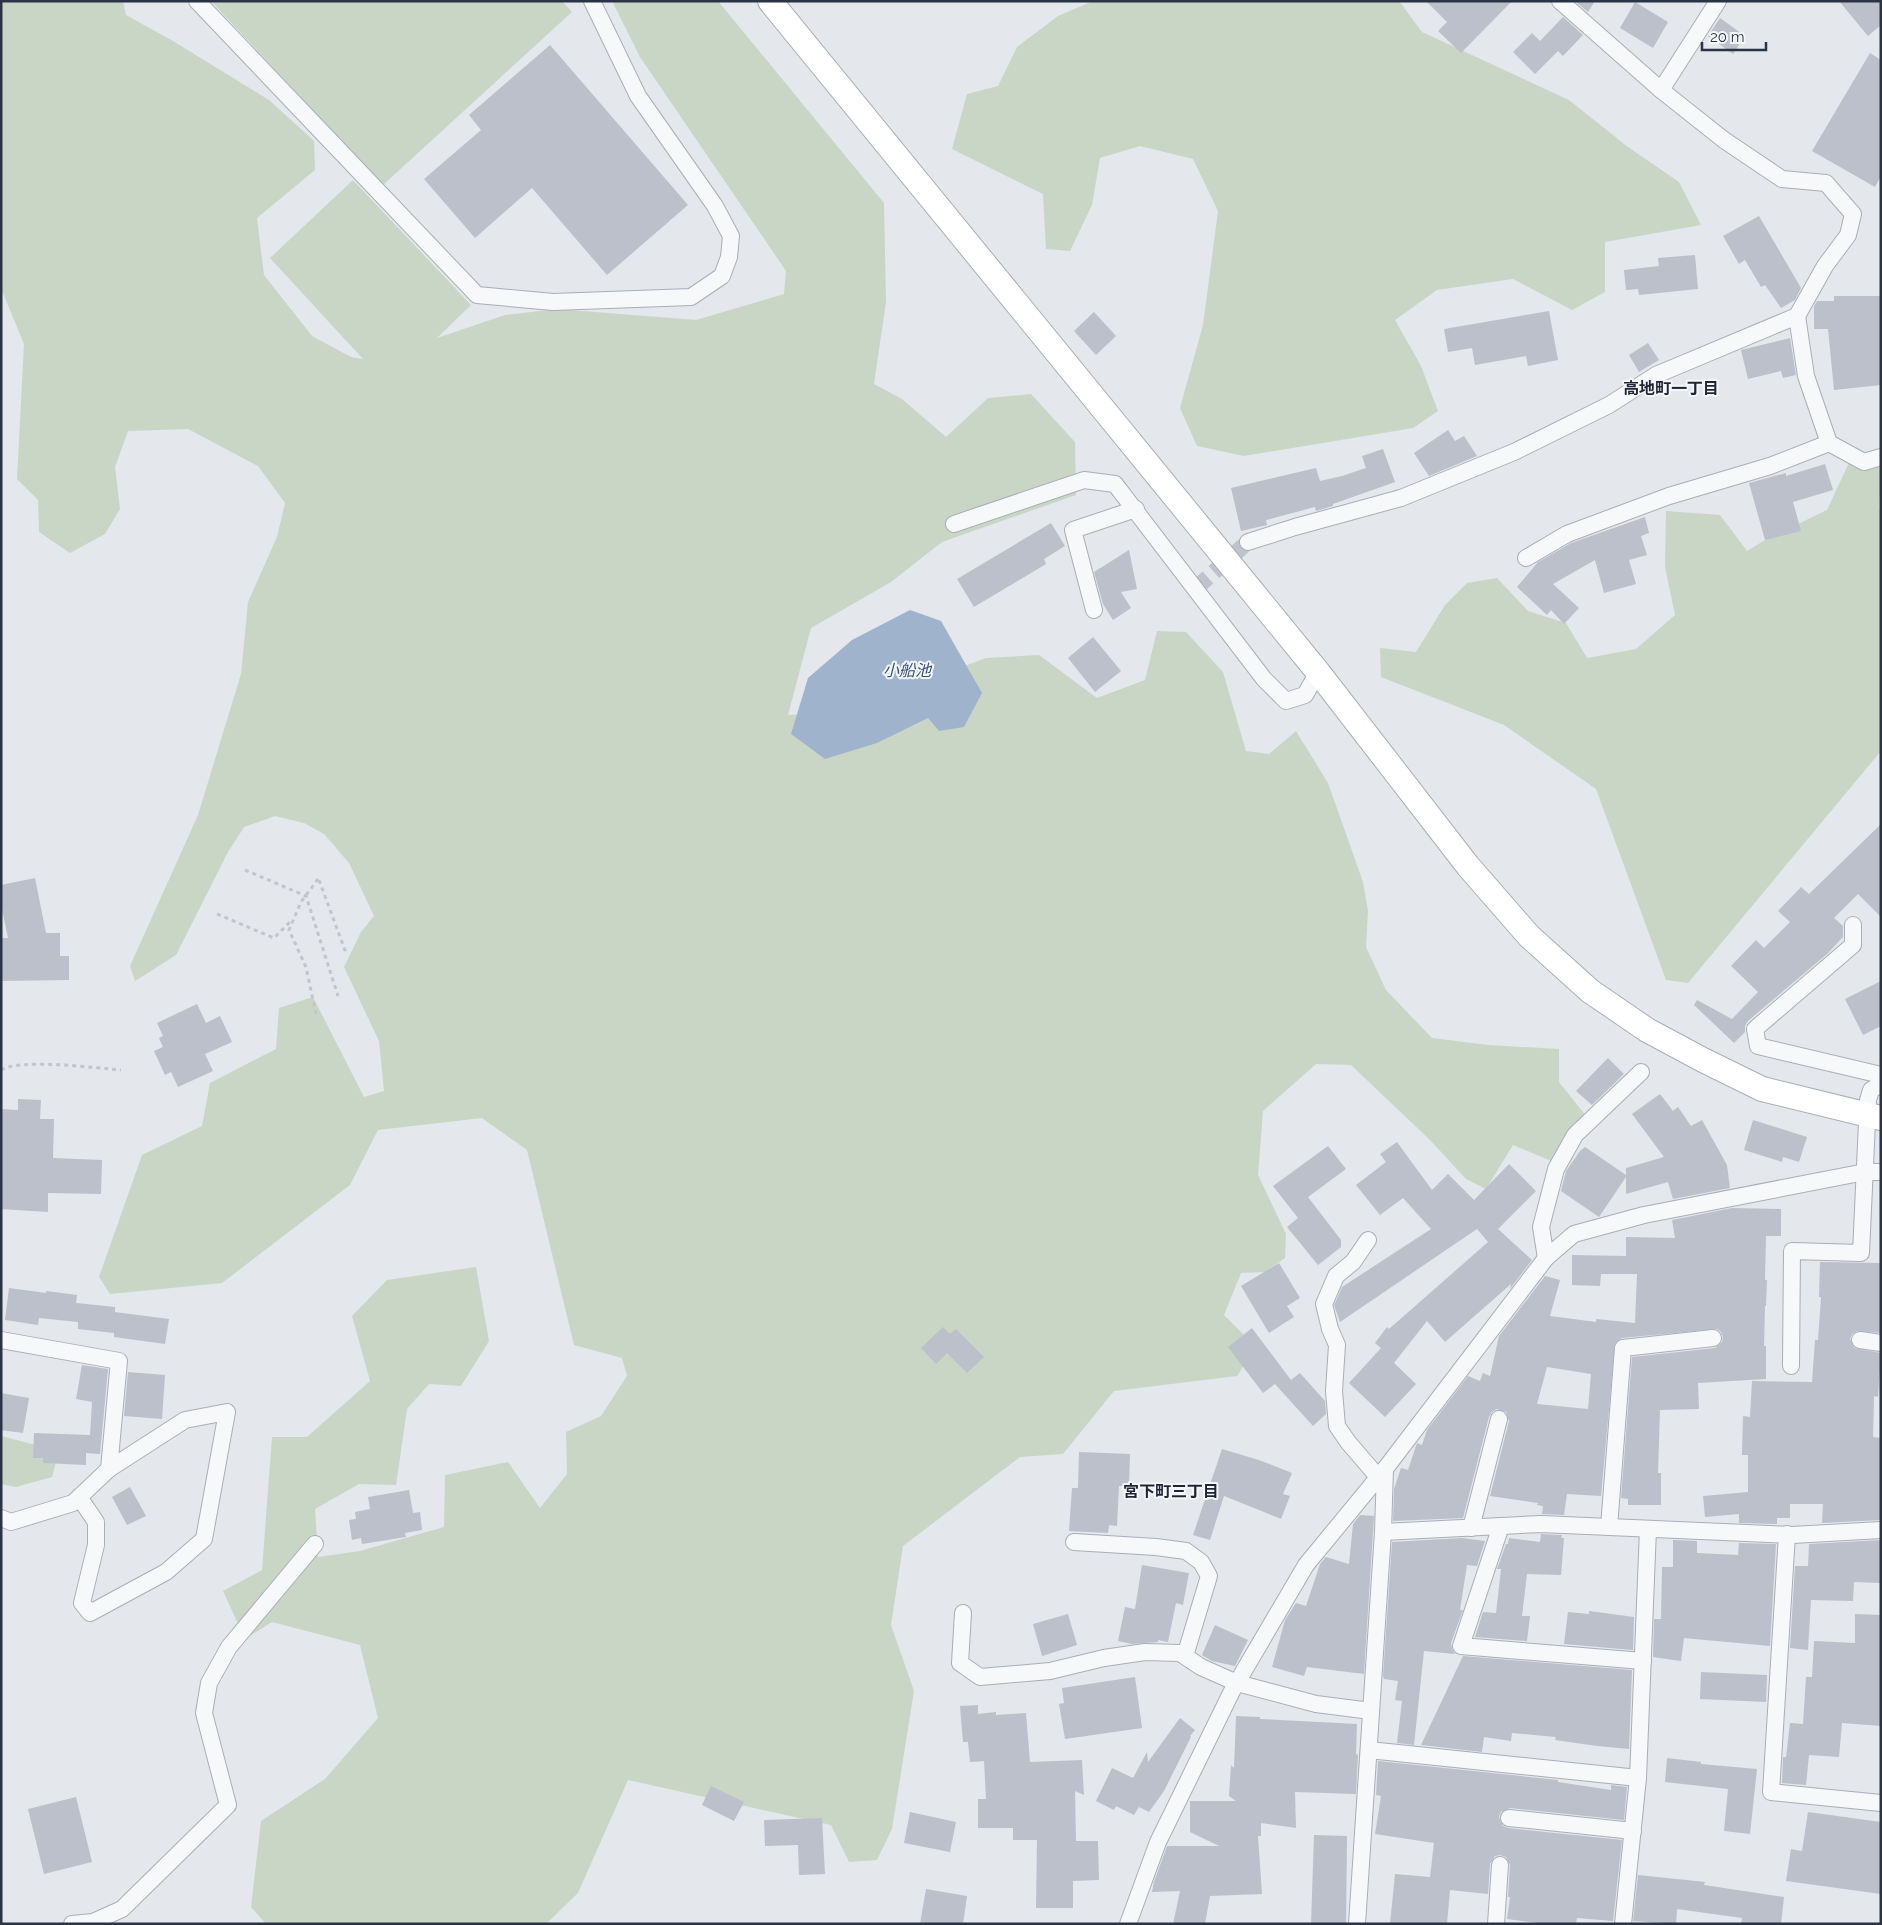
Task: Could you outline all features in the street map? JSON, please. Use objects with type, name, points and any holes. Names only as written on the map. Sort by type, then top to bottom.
[{"type":"street","points":[[197,1],[477,295],[553,302],[691,297],[722,276],[728,257],[731,236],[714,206],[638,96],[592,1]]},
{"type":"street","points":[[770,1],[1318,672],[1468,866],[1529,936],[1590,991],[1647,1030],[1703,1060],[1762,1089],[1874,1117]]},
{"type":"street","points":[[1560,1],[1661,90],[1724,140],[1782,179],[1826,183],[1853,214],[1848,235],[1825,266],[1797,316],[1806,376],[1830,443],[1864,462],[1881,457]]},
{"type":"street","points":[[1661,90],[1718,1]]},
{"type":"street","points":[[1248,542],[1401,498],[1514,452],[1609,405],[1656,375],[1797,316]]},
{"type":"street","points":[[1526,558],[1566,534],[1669,496],[1770,466],[1830,443]]},
{"type":"street","points":[[954,524],[1084,480],[1115,484],[1136,509],[1264,679],[1286,701],[1305,695],[1318,672]]},
{"type":"street","points":[[1094,610],[1073,530],[1136,509]]},
{"type":"street","points":[[1853,925],[1853,945],[1755,1029],[1758,1046],[1881,1075]]},
{"type":"street","points":[[1546,1258],[1541,1226],[1556,1169],[1575,1135],[1641,1072]]},
{"type":"street","points":[[1791,1366],[1792,1251],[1861,1253],[1873,1172],[1874,1117],[1868,1100],[1871,1090],[1881,1084]]},
{"type":"street","points":[[1128,1924],[1158,1842],[1237,1683],[1306,1564],[1382,1473],[1546,1258],[1574,1234],[1644,1215],[1873,1172]]},
{"type":"street","points":[[1357,1924],[1383,1532],[1382,1473],[1348,1442],[1337,1426],[1334,1391],[1337,1345],[1330,1329],[1324,1304],[1336,1276],[1353,1262],[1368,1240]]},
{"type":"street","points":[[1609,1527],[1623,1348],[1713,1338]]},
{"type":"street","points":[[1,1340],[119,1361],[109,1469]]},
{"type":"street","points":[[1860,1340],[1881,1343]]},
{"type":"street","points":[[1,1518],[11,1522],[73,1503],[109,1469],[185,1420],[227,1412],[204,1539],[166,1572],[90,1613],[82,1603],[96,1545],[96,1522],[79,1498]]},
{"type":"street","points":[[1471,1528],[1499,1418]]},
{"type":"street","points":[[1383,1532],[1541,1524],[1787,1534],[1881,1530]]},
{"type":"street","points":[[1501,1526],[1460,1646],[1643,1661]]},
{"type":"street","points":[[1623,1924],[1638,1778],[1648,1529]]},
{"type":"street","points":[[1787,1534],[1771,1792],[1881,1803]]},
{"type":"street","points":[[1074,1542],[1156,1547],[1186,1552],[1201,1562],[1209,1576],[1185,1656]]},
{"type":"street","points":[[77,1924],[93,1922],[122,1909],[228,1805],[204,1713],[209,1683],[229,1647],[315,1544]]},
{"type":"street","points":[[963,1613],[960,1663],[980,1677],[1050,1671],[1104,1658],[1145,1652],[1180,1653],[1201,1667],[1237,1683],[1316,1704],[1371,1711]]},
{"type":"street","points":[[1369,1750],[1638,1778]]},
{"type":"street","points":[[1508,1818],[1633,1831]]},
{"type":"street","points":[[1496,1924],[1500,1865]]},
{"type":"path","points":[[245,870],[306,896],[338,996]]},
{"type":"path","points":[[316,1014],[306,967],[289,930],[294,916],[318,879],[346,953]]},
{"type":"path","points":[[217,914],[274,938],[294,916]]},
{"type":"path","points":[[1,1070],[7,1066],[27,1064],[121,1070]]},
{"type":"green space","points":[[1,1],[123,1],[126,15],[173,41],[269,100],[314,141],[315,170],[257,218],[264,275],[312,336],[351,357],[363,359],[270,258],[353,180],[471,305],[437,338],[505,315],[557,309],[696,320],[784,294],[786,271],[640,57],[612,1],[718,1],[884,203],[886,302],[874,384],[902,399],[946,437],[988,398],[1031,394],[1075,442],[1076,495],[942,542],[891,582],[811,628],[788,715],[841,712],[986,658],[1039,655],[1097,698],[1145,680],[1157,631],[1186,632],[1223,672],[1246,751],[1269,754],[1296,731],[1328,783],[1363,882],[1368,911],[1366,947],[1386,990],[1432,1038],[1488,1045],[1559,1049],[1559,1082],[1590,1121],[1563,1166],[1513,1145],[1486,1189],[1466,1179],[1430,1140],[1351,1065],[1316,1064],[1263,1111],[1258,1175],[1286,1234],[1285,1258],[1265,1272],[1241,1273],[1224,1315],[1243,1334],[1249,1357],[1237,1376],[1114,1391],[1063,1454],[1020,1457],[903,1546],[891,1625],[914,1691],[892,1829],[877,1860],[849,1862],[831,1825],[628,1780],[578,1893],[546,1924],[266,1924],[251,1907],[261,1821],[325,1779],[378,1718],[360,1645],[272,1622],[245,1639],[223,1591],[262,1570],[272,1437],[307,1437],[370,1381],[352,1316],[387,1280],[476,1267],[489,1341],[461,1386],[429,1384],[407,1409],[396,1485],[359,1484],[315,1509],[318,1557],[360,1551],[444,1527],[445,1475],[508,1462],[540,1508],[567,1474],[566,1432],[601,1416],[627,1376],[622,1358],[574,1345],[527,1150],[482,1118],[378,1130],[350,1185],[222,1283],[110,1294],[99,1277],[142,1155],[202,1126],[210,1083],[276,1049],[279,1008],[313,997],[364,1097],[384,1091],[379,1041],[344,967],[361,932],[374,916],[349,863],[324,834],[304,823],[275,816],[244,827],[228,852],[176,955],[135,981],[130,966],[198,815],[241,674],[248,602],[277,537],[285,503],[258,466],[188,429],[128,431],[115,467],[120,509],[105,534],[70,553],[39,532],[38,500],[17,479],[24,344],[1,288]]},
{"type":"green space","points":[[211,1],[562,1],[572,12],[383,185]]},
{"type":"green space","points":[[1093,1],[1399,1],[1422,32],[1569,100],[1628,147],[1679,182],[1701,225],[1605,242],[1605,292],[1572,310],[1513,279],[1437,290],[1395,320],[1421,366],[1438,411],[1413,428],[1244,456],[1197,446],[1180,408],[1203,325],[1218,211],[1193,159],[1140,146],[1100,158],[1092,205],[1070,251],[1046,249],[1043,194],[952,149],[967,94],[998,86],[1017,47],[1058,16]]},
{"type":"green space","points":[[1853,454],[1877,456],[1881,476],[1879,509],[1881,512],[1881,751],[1688,983],[1666,980],[1596,789],[1504,725],[1381,677],[1380,648],[1416,652],[1445,605],[1467,583],[1497,578],[1528,611],[1566,623],[1587,658],[1636,649],[1675,615],[1665,567],[1666,511],[1720,515],[1747,551],[1765,540],[1827,510]]},
{"type":"green space","points":[[1,1436],[59,1451],[52,1477],[16,1487],[1,1484]]},
{"type":"water","name":"小船池","points":[[910,610],[941,621],[982,693],[964,727],[939,731],[928,718],[877,743],[825,759],[791,734],[808,678],[852,640]]},
{"type":"building","points":[[1426,1],[1512,1],[1461,53],[1438,31],[1447,22]]},
{"type":"building","points":[[1578,1],[1595,1],[1588,12],[1577,3]]},
{"type":"building","points":[[1839,1],[1881,1],[1881,25],[1868,36]]},
{"type":"building","points":[[1635,2],[1668,22],[1653,48],[1620,28]]},
{"type":"building","points":[[1563,17],[1583,35],[1563,56],[1558,51],[1535,74],[1513,52],[1532,33],[1540,41]]},
{"type":"building","points":[[1720,18],[1745,36],[1733,54],[1708,36]]},
{"type":"building","points":[[550,45],[688,205],[607,275],[532,188],[475,238],[424,179],[481,130],[469,115]]},
{"type":"building","points":[[1870,53],[1881,60],[1881,176],[1875,187],[1812,151]]},
{"type":"building","points":[[1759,216],[1801,288],[1795,300],[1781,308],[1765,285],[1761,287],[1745,260],[1739,264],[1723,236]]},
{"type":"building","points":[[1695,255],[1698,289],[1639,295],[1638,289],[1626,290],[1624,270],[1659,266],[1658,258]]},
{"type":"building","points":[[1834,296],[1881,296],[1881,385],[1834,390],[1828,329],[1814,329],[1814,306],[1817,301],[1834,301]]},
{"type":"building","points":[[1549,311],[1558,360],[1528,366],[1526,356],[1475,365],[1472,348],[1448,352],[1444,329]]},
{"type":"building","points":[[1094,312],[1116,336],[1096,355],[1074,331]]},
{"type":"building","points":[[1790,338],[1796,375],[1783,378],[1781,371],[1748,379],[1741,350]]},
{"type":"building","points":[[1648,343],[1659,360],[1639,372],[1629,355]]},
{"type":"building","points":[[1448,430],[1455,441],[1464,436],[1477,456],[1429,476],[1414,453]]},
{"type":"building","points":[[1383,449],[1395,482],[1333,504],[1333,506],[1316,511],[1315,507],[1266,520],[1267,525],[1241,531],[1231,488],[1316,468],[1320,481],[1342,476],[1366,468],[1362,456]]},
{"type":"building","points":[[1825,464],[1833,490],[1793,502],[1801,531],[1765,540],[1749,483],[1786,473],[1786,476]]},
{"type":"building","points":[[1645,517],[1649,533],[1641,536],[1647,555],[1629,560],[1636,584],[1604,593],[1595,560],[1553,584],[1579,608],[1564,624],[1551,610],[1547,615],[1517,587],[1538,562],[1571,543]]},
{"type":"building","points":[[1051,523],[1065,546],[1044,559],[1046,564],[974,607],[957,579]]},
{"type":"building","points":[[1129,550],[1137,589],[1121,592],[1131,608],[1113,620],[1103,604],[1094,572]]},
{"type":"building","points":[[1093,637],[1121,671],[1095,692],[1068,658]]},
{"type":"building","points":[[1881,824],[1881,917],[1858,894],[1834,918],[1843,926],[1843,937],[1827,954],[1748,1021],[1745,1026],[1745,1032],[1734,1043],[1694,1005],[1697,1000],[1732,1019],[1758,992],[1731,966],[1756,940],[1764,948],[1790,922],[1778,911],[1801,887],[1809,894]]},
{"type":"building","points":[[35,878],[46,933],[60,933],[60,956],[69,956],[69,980],[1,981],[1,938],[8,938],[1,904],[1,885]]},
{"type":"building","points":[[1881,981],[1881,1026],[1863,1035],[1845,999]]},
{"type":"building","points":[[197,1004],[206,1023],[220,1016],[232,1042],[205,1054],[213,1071],[178,1087],[171,1072],[165,1075],[154,1051],[163,1047],[159,1038],[163,1036],[157,1023]]},
{"type":"building","points":[[1608,1058],[1624,1074],[1592,1105],[1576,1091]]},
{"type":"building","points":[[1660,1094],[1673,1111],[1678,1107],[1691,1126],[1702,1120],[1727,1165],[1730,1188],[1673,1199],[1668,1182],[1626,1194],[1626,1177],[1599,1217],[1561,1191],[1566,1171],[1585,1147],[1626,1175],[1626,1168],[1664,1157],[1632,1114]]},
{"type":"building","points":[[18,1099],[41,1100],[40,1119],[54,1119],[53,1158],[102,1160],[101,1194],[48,1193],[48,1212],[1,1209],[1,1109],[18,1110]]},
{"type":"building","points":[[1753,1120],[1807,1137],[1799,1162],[1783,1157],[1782,1162],[1744,1150]]},
{"type":"building","points":[[1397,1142],[1432,1190],[1448,1174],[1474,1200],[1509,1164],[1536,1191],[1498,1229],[1532,1260],[1510,1289],[1511,1284],[1445,1342],[1427,1321],[1394,1363],[1416,1384],[1385,1417],[1349,1383],[1381,1348],[1375,1343],[1387,1327],[1389,1329],[1488,1242],[1477,1229],[1340,1322],[1334,1305],[1342,1287],[1431,1229],[1403,1198],[1380,1215],[1356,1185],[1386,1162],[1380,1154]]},
{"type":"building","points":[[1328,1146],[1346,1169],[1308,1197],[1341,1240],[1341,1247],[1318,1265],[1287,1227],[1298,1218],[1273,1186]]},
{"type":"building","points":[[1732,1208],[1781,1209],[1781,1236],[1766,1236],[1765,1280],[1767,1280],[1764,1346],[1766,1346],[1766,1379],[1698,1383],[1699,1409],[1660,1410],[1658,1473],[1661,1473],[1661,1505],[1628,1505],[1628,1499],[1621,1498],[1632,1357],[1715,1348],[1722,1342],[1723,1337],[1717,1329],[1622,1338],[1615,1343],[1601,1496],[1567,1494],[1564,1515],[1542,1514],[1543,1506],[1537,1505],[1538,1503],[1490,1496],[1509,1421],[1506,1412],[1497,1409],[1489,1417],[1463,1518],[1393,1521],[1394,1489],[1401,1468],[1408,1470],[1417,1443],[1422,1445],[1427,1430],[1468,1376],[1480,1381],[1483,1373],[1490,1376],[1499,1336],[1545,1276],[1560,1280],[1550,1316],[1596,1322],[1596,1319],[1635,1323],[1637,1274],[1601,1274],[1600,1286],[1572,1285],[1572,1255],[1626,1256],[1626,1237],[1675,1238],[1672,1220]],"holes":[[[1547,1367],[1591,1374],[1588,1409],[1537,1404]]]},
{"type":"building","points":[[1820,1262],[1881,1263],[1881,1333],[1857,1331],[1852,1334],[1850,1339],[1854,1348],[1881,1353],[1878,1397],[1874,1396],[1873,1437],[1881,1438],[1881,1520],[1822,1523],[1823,1504],[1790,1504],[1790,1518],[1777,1518],[1777,1524],[1739,1523],[1739,1514],[1705,1517],[1703,1496],[1748,1492],[1748,1455],[1742,1455],[1743,1416],[1750,1417],[1752,1381],[1812,1382],[1815,1340],[1818,1340],[1821,1297],[1819,1297]]},
{"type":"building","points":[[1279,1263],[1300,1298],[1287,1306],[1294,1317],[1269,1333],[1241,1286]]},
{"type":"building","points":[[9,1288],[77,1295],[76,1303],[115,1307],[115,1312],[169,1319],[165,1344],[114,1337],[114,1333],[78,1329],[78,1322],[39,1318],[38,1325],[5,1320]]},
{"type":"building","points":[[943,1327],[950,1334],[956,1329],[984,1357],[967,1373],[947,1353],[936,1364],[921,1348]]},
{"type":"building","points":[[1252,1328],[1291,1380],[1300,1373],[1325,1401],[1326,1414],[1313,1426],[1275,1384],[1263,1393],[1228,1347]]},
{"type":"building","points":[[82,1365],[108,1369],[100,1454],[86,1453],[86,1465],[43,1463],[43,1458],[33,1458],[34,1433],[90,1435],[92,1402],[76,1399]]},
{"type":"building","points":[[128,1372],[165,1375],[162,1419],[124,1416]]},
{"type":"building","points":[[1,1393],[29,1398],[23,1433],[1,1430]]},
{"type":"building","points":[[1222,1449],[1259,1460],[1292,1473],[1283,1494],[1290,1496],[1281,1519],[1224,1496],[1210,1540],[1193,1535]]},
{"type":"building","points":[[1079,1452],[1130,1454],[1129,1486],[1119,1486],[1117,1526],[1109,1525],[1108,1533],[1069,1531],[1072,1488],[1078,1488]]},
{"type":"building","points":[[130,1487],[146,1516],[127,1525],[112,1497]]},
{"type":"building","points":[[409,1490],[413,1513],[420,1512],[422,1530],[405,1533],[406,1537],[362,1544],[361,1538],[352,1540],[349,1520],[356,1519],[355,1512],[370,1509],[368,1497]]},
{"type":"building","points":[[1360,1515],[1374,1516],[1364,1674],[1307,1667],[1304,1676],[1272,1667],[1285,1620],[1296,1603],[1306,1606],[1320,1564],[1326,1557],[1349,1564],[1353,1524]]},
{"type":"building","points":[[1541,1534],[1562,1535],[1561,1538],[1564,1538],[1561,1575],[1527,1574],[1522,1616],[1530,1616],[1527,1641],[1475,1637],[1483,1612],[1496,1613],[1501,1569],[1497,1569],[1509,1538],[1540,1542]]},
{"type":"building","points":[[1462,1538],[1485,1541],[1477,1566],[1467,1565],[1460,1610],[1463,1610],[1451,1643],[1455,1654],[1424,1651],[1414,1745],[1397,1743],[1402,1701],[1395,1700],[1398,1681],[1384,1679],[1383,1676],[1392,1542]]},
{"type":"building","points":[[1673,1540],[1697,1541],[1697,1553],[1738,1555],[1739,1543],[1776,1544],[1770,1646],[1684,1638],[1681,1661],[1653,1657],[1654,1619],[1661,1619],[1662,1567],[1673,1567]]},
{"type":"building","points":[[1881,1540],[1881,1583],[1854,1582],[1853,1601],[1811,1600],[1808,1650],[1790,1648],[1795,1566],[1808,1566],[1809,1544]]},
{"type":"building","points":[[1142,1565],[1189,1573],[1183,1605],[1176,1603],[1168,1642],[1158,1640],[1158,1642],[1132,1644],[1118,1641],[1125,1607],[1135,1609]]},
{"type":"building","points":[[1589,1611],[1634,1617],[1633,1650],[1564,1644],[1568,1612],[1589,1614]]},
{"type":"building","points":[[1068,1614],[1077,1645],[1042,1656],[1033,1624]]},
{"type":"building","points":[[1855,1614],[1881,1615],[1881,1726],[1842,1723],[1839,1757],[1809,1755],[1806,1785],[1782,1783],[1783,1757],[1786,1757],[1790,1723],[1803,1724],[1806,1677],[1812,1677],[1814,1641],[1855,1643]]},
{"type":"building","points":[[1215,1625],[1248,1640],[1235,1666],[1212,1661],[1202,1655]]},
{"type":"building","points":[[1463,1656],[1632,1670],[1629,1749],[1555,1740],[1556,1737],[1512,1733],[1511,1741],[1484,1737],[1482,1752],[1421,1745]]},
{"type":"building","points":[[1701,1672],[1767,1675],[1766,1702],[1700,1699]]},
{"type":"building","points":[[1135,1677],[1142,1728],[1065,1739],[1059,1704],[1064,1703],[1062,1688]]},
{"type":"building","points":[[978,1705],[978,1714],[996,1712],[996,1715],[1026,1713],[1030,1762],[1082,1760],[1084,1795],[1075,1791],[1076,1841],[1098,1841],[1099,1880],[1073,1881],[1073,1908],[1036,1908],[1037,1840],[1013,1840],[1013,1828],[978,1828],[978,1799],[986,1799],[984,1761],[970,1762],[968,1742],[963,1742],[960,1706]]},
{"type":"building","points":[[1236,1716],[1357,1724],[1356,1794],[1295,1792],[1296,1828],[1261,1823],[1261,1836],[1258,1836],[1262,1894],[1210,1896],[1205,1924],[1173,1924],[1180,1891],[1152,1892],[1154,1882],[1167,1846],[1219,1846],[1190,1832],[1190,1801],[1236,1801],[1229,1796],[1231,1765],[1234,1768]]},
{"type":"building","points":[[1180,1718],[1195,1730],[1190,1736],[1164,1791],[1149,1812],[1139,1807],[1134,1815],[1116,1806],[1114,1810],[1096,1801],[1112,1768],[1133,1778],[1147,1752],[1148,1762]]},
{"type":"building","points":[[1667,1758],[1701,1762],[1701,1764],[1757,1769],[1750,1834],[1724,1831],[1728,1789],[1665,1782]]},
{"type":"building","points":[[1378,1761],[1558,1780],[1558,1782],[1611,1790],[1611,1785],[1627,1787],[1624,1820],[1510,1808],[1501,1812],[1499,1817],[1503,1826],[1508,1828],[1622,1840],[1613,1921],[1577,1918],[1576,1924],[1547,1924],[1507,1919],[1510,1897],[1508,1897],[1510,1865],[1506,1857],[1500,1855],[1495,1856],[1490,1864],[1488,1894],[1450,1890],[1447,1924],[1390,1924],[1395,1874],[1430,1877],[1434,1843],[1375,1834],[1381,1796],[1376,1795]]},
{"type":"building","points":[[711,1786],[744,1802],[734,1821],[702,1805]]},
{"type":"building","points":[[76,1797],[92,1862],[44,1874],[28,1809]]},
{"type":"building","points":[[910,1812],[956,1822],[950,1852],[904,1843]]},
{"type":"building","points":[[1808,1812],[1881,1822],[1881,1894],[1786,1881],[1791,1849],[1802,1851]]},
{"type":"building","points":[[822,1818],[825,1874],[799,1875],[798,1845],[765,1846],[764,1820]]},
{"type":"building","points":[[1314,1835],[1347,1836],[1346,1924],[1311,1924]]},
{"type":"building","points":[[1638,1875],[1705,1882],[1704,1885],[1784,1897],[1781,1924],[1741,1924],[1742,1918],[1677,1909],[1676,1924],[1633,1921]]},
{"type":"building","points":[[926,1889],[967,1896],[963,1924],[920,1924]]},
{"type":"tunnel","points":[[1196,588],[1248,542]]},
{"type":"district","name":"高地町一丁目","points":[[1671,388]]},
{"type":"district","name":"宮下町三丁目","points":[[1171,1491]]}]
